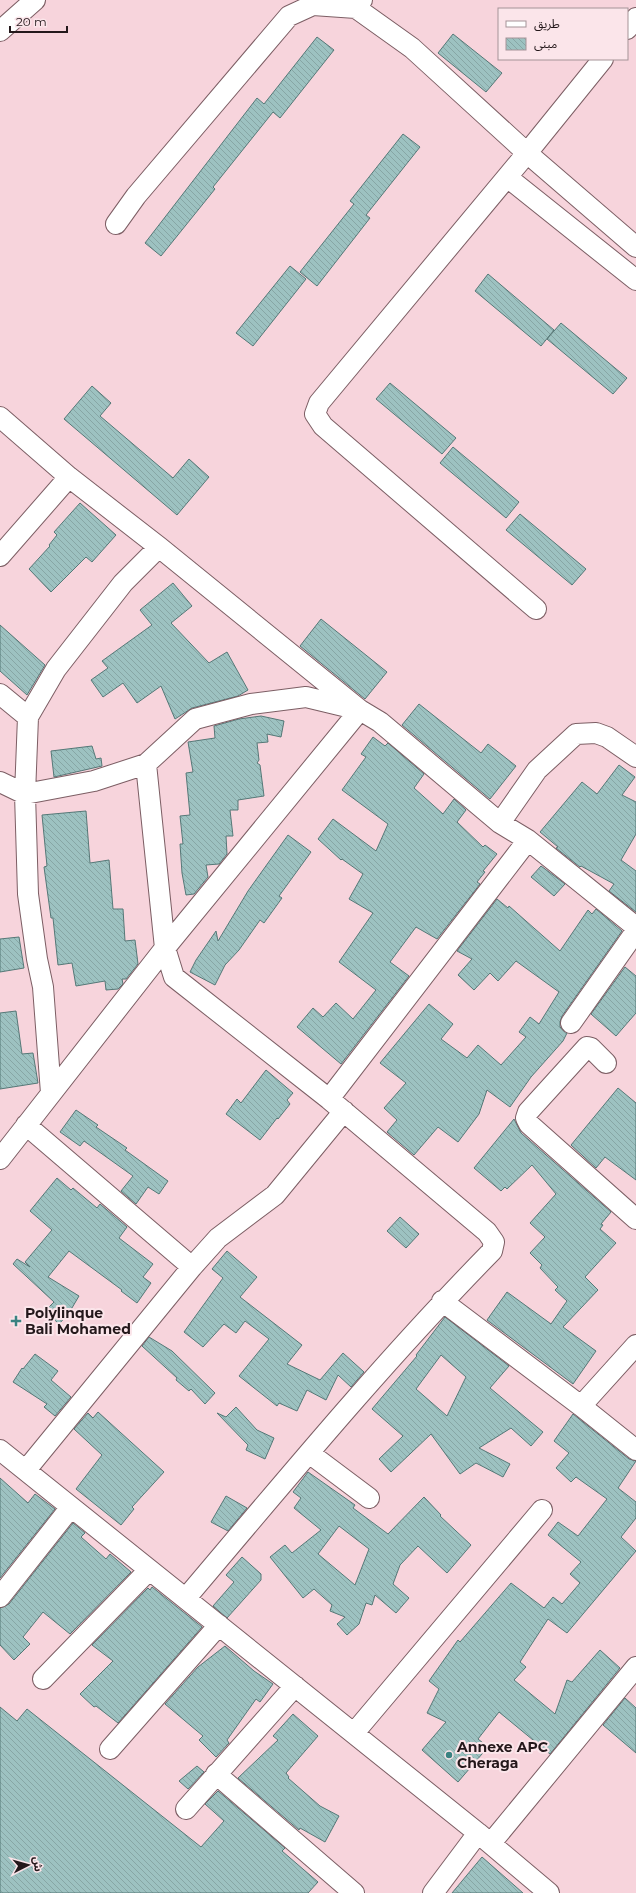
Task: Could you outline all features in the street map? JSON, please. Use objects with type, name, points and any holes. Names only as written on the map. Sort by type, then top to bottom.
[{"type":"street","points":[[0,31],[33,1]]},
{"type":"street","points":[[116,224],[136,196],[289,16],[313,5],[359,4],[412,48],[527,153],[636,247]]},
{"type":"street","points":[[628,28],[636,18]]},
{"type":"street","points":[[536,609],[323,426],[315,414],[319,404],[602,60]]},
{"type":"street","points":[[507,177],[636,280]]},
{"type":"street","points":[[0,417],[69,477],[159,547],[360,710],[380,722],[500,823],[528,840],[636,927]]},
{"type":"street","points":[[0,556],[69,477]]},
{"type":"street","points":[[51,1093],[43,987],[36,959],[28,894],[25,794],[28,717],[56,669],[123,583],[159,547]]},
{"type":"street","points":[[0,694],[28,717]]},
{"type":"street","points":[[0,782],[25,794],[94,781],[146,764],[195,718],[251,704],[306,697],[360,710]]},
{"type":"street","points":[[0,1159],[165,948],[360,710]]},
{"type":"street","points":[[500,823],[536,770],[576,734],[596,733],[607,737],[636,757]]},
{"type":"street","points":[[146,764],[165,948],[174,978],[329,1099],[487,1232],[494,1242],[492,1251],[442,1301],[309,1453],[186,1598]]},
{"type":"street","points":[[329,1099],[528,840]]},
{"type":"street","points":[[571,1022],[636,931]]},
{"type":"street","points":[[606,1063],[591,1048],[587,1047],[528,1112],[526,1118],[529,1124],[636,1219]]},
{"type":"street","points":[[26,1470],[192,1267],[218,1238],[275,1194],[344,1112]]},
{"type":"street","points":[[26,1125],[192,1267]]},
{"type":"street","points":[[442,1301],[581,1406],[636,1450]]},
{"type":"street","points":[[581,1406],[636,1345]]},
{"type":"street","points":[[0,1450],[485,1838],[549,1893]]},
{"type":"street","points":[[309,1453],[370,1498]]},
{"type":"street","points":[[0,1597],[71,1507]]},
{"type":"street","points":[[354,1733],[542,1510]]},
{"type":"street","points":[[43,1678],[149,1570]]},
{"type":"street","points":[[110,1749],[219,1625]]},
{"type":"street","points":[[433,1893],[485,1838],[636,1667]]},
{"type":"street","points":[[186,1809],[295,1686]]},
{"type":"street","points":[[216,1774],[354,1893]]},
{"type":"building","points":[[453,34],[502,73],[486,92],[438,53]]},
{"type":"building","points":[[317,37],[334,50],[280,118],[273,112],[213,187],[215,189],[161,256],[145,243],[257,98],[264,104]]},
{"type":"building","points":[[403,134],[420,147],[366,215],[370,218],[317,286],[300,272],[354,204],[350,201]]},
{"type":"building","points":[[290,266],[306,279],[253,346],[236,333]]},
{"type":"building","points":[[488,274],[554,330],[541,346],[475,291]]},
{"type":"building","points":[[561,323],[627,378],[613,394],[547,339]]},
{"type":"building","points":[[390,383],[456,438],[442,454],[376,399]]},
{"type":"building","points":[[92,386],[111,403],[100,416],[173,478],[189,459],[209,477],[177,515],[64,419]]},
{"type":"building","points":[[453,447],[519,502],[506,518],[440,463]]},
{"type":"building","points":[[80,503],[116,535],[92,562],[86,557],[51,592],[29,569],[50,546],[49,545],[57,535],[54,532]]},
{"type":"building","points":[[520,514],[586,569],[572,585],[506,530]]},
{"type":"building","points":[[173,583],[192,606],[171,623],[209,663],[227,652],[248,690],[238,696],[192,708],[175,719],[161,686],[137,703],[123,683],[103,697],[91,680],[108,668],[102,661],[152,625],[140,610]]},
{"type":"building","points":[[321,619],[387,672],[365,699],[300,646]]},
{"type":"building","points":[[0,625],[45,665],[27,695],[0,671]]},
{"type":"building","points":[[419,704],[481,753],[488,744],[516,766],[490,799],[402,725]]},
{"type":"building","points":[[261,716],[284,721],[281,737],[267,734],[268,742],[257,743],[259,760],[257,763],[260,765],[264,796],[238,800],[238,810],[230,810],[233,836],[226,836],[227,854],[219,864],[206,865],[208,877],[194,894],[186,895],[182,873],[180,844],[183,844],[180,816],[190,815],[186,773],[193,772],[188,742],[215,738],[214,726],[239,719]]},
{"type":"building","points":[[373,737],[385,746],[388,743],[424,774],[414,788],[443,814],[454,799],[466,810],[457,822],[483,847],[485,845],[497,854],[483,871],[485,872],[477,882],[480,884],[437,939],[416,927],[390,962],[409,976],[341,1064],[297,1027],[313,1008],[323,1017],[336,1003],[353,1019],[376,990],[339,962],[373,913],[349,899],[363,874],[342,859],[341,860],[318,839],[333,819],[376,851],[388,824],[342,790],[366,757],[361,754]]},
{"type":"building","points":[[92,746],[96,759],[101,758],[102,766],[54,777],[51,751]]},
{"type":"building","points":[[619,765],[635,777],[622,795],[636,802],[636,834],[621,860],[636,871],[636,912],[609,891],[614,884],[581,866],[580,867],[556,848],[558,847],[540,832],[582,782],[597,794]]},
{"type":"building","points":[[86,811],[90,863],[109,860],[113,909],[123,909],[125,941],[135,940],[138,964],[126,979],[122,979],[123,984],[118,989],[106,990],[105,981],[76,986],[72,963],[58,965],[53,918],[51,918],[44,867],[47,866],[42,815]]},
{"type":"building","points":[[288,835],[311,852],[279,896],[282,898],[264,923],[260,920],[239,950],[225,965],[215,985],[190,972],[196,960],[216,931],[218,941],[248,891]]},
{"type":"building","points":[[541,866],[565,884],[554,896],[531,877]]},
{"type":"building","points":[[497,899],[508,908],[509,906],[560,951],[588,910],[592,914],[596,909],[622,931],[562,1016],[560,1027],[567,1033],[563,1041],[531,1077],[510,1107],[487,1090],[479,1114],[458,1142],[438,1127],[414,1155],[387,1132],[397,1120],[384,1108],[406,1083],[380,1063],[429,1004],[453,1024],[441,1039],[467,1058],[478,1045],[501,1065],[526,1037],[519,1032],[530,1017],[539,1024],[559,992],[516,961],[498,981],[490,973],[474,990],[458,975],[472,959],[457,951]]},
{"type":"building","points":[[19,937],[24,968],[0,972],[0,939]]},
{"type":"building","points":[[625,967],[636,976],[636,1013],[616,1036],[591,1014]]},
{"type":"building","points":[[16,1011],[22,1054],[33,1053],[38,1083],[0,1089],[0,1013]]},
{"type":"building","points":[[266,1070],[293,1093],[287,1100],[290,1104],[260,1140],[226,1114],[237,1099],[241,1103]]},
{"type":"building","points":[[618,1088],[636,1103],[636,1180],[605,1157],[596,1168],[571,1145]]},
{"type":"building","points":[[76,1110],[98,1125],[96,1127],[127,1148],[125,1150],[168,1181],[159,1194],[148,1187],[136,1204],[121,1191],[133,1176],[84,1141],[80,1146],[60,1132]]},
{"type":"building","points":[[514,1119],[521,1133],[611,1212],[601,1224],[603,1225],[600,1229],[616,1243],[585,1277],[598,1290],[563,1327],[596,1351],[573,1384],[487,1320],[507,1292],[551,1324],[567,1301],[555,1290],[558,1287],[540,1268],[542,1265],[530,1253],[545,1237],[530,1223],[556,1194],[532,1165],[507,1189],[505,1187],[501,1191],[474,1168]]},
{"type":"building","points":[[57,1178],[71,1190],[73,1188],[97,1208],[100,1204],[127,1227],[119,1238],[153,1264],[143,1277],[151,1283],[137,1303],[121,1291],[122,1290],[69,1251],[48,1277],[79,1296],[69,1313],[59,1324],[45,1311],[54,1302],[13,1264],[17,1259],[30,1267],[25,1262],[52,1230],[30,1211]]},
{"type":"building","points":[[400,1217],[419,1234],[406,1248],[387,1231]]},
{"type":"building","points":[[227,1251],[257,1277],[240,1297],[302,1345],[287,1364],[320,1380],[343,1353],[364,1372],[351,1387],[338,1375],[326,1400],[307,1390],[297,1411],[279,1403],[277,1406],[239,1376],[269,1339],[245,1321],[236,1333],[224,1324],[203,1347],[184,1332],[223,1278],[212,1269]]},
{"type":"building","points":[[445,1317],[509,1366],[490,1388],[543,1432],[531,1446],[511,1428],[479,1448],[510,1464],[503,1477],[476,1463],[460,1474],[431,1434],[391,1472],[379,1459],[403,1436],[372,1409],[417,1356],[416,1355]],"holes":[[[441,1355],[466,1377],[447,1416],[416,1389]]]},
{"type":"building","points":[[149,1337],[172,1351],[215,1393],[205,1404],[191,1389],[189,1391],[176,1380],[177,1378],[142,1346]]},
{"type":"building","points":[[35,1354],[58,1371],[51,1380],[71,1397],[55,1416],[44,1407],[47,1404],[13,1382],[22,1368],[23,1369]]},
{"type":"building","points":[[236,1407],[257,1430],[274,1438],[265,1459],[246,1450],[248,1445],[217,1413],[226,1417]]},
{"type":"building","points":[[98,1412],[164,1472],[132,1507],[134,1509],[121,1525],[76,1489],[102,1455],[74,1429],[88,1413],[93,1418]]},
{"type":"building","points":[[573,1414],[629,1459],[636,1461],[618,1488],[636,1502],[636,1518],[621,1537],[636,1551],[567,1633],[548,1619],[520,1662],[526,1667],[514,1680],[555,1714],[567,1680],[572,1682],[600,1650],[620,1668],[550,1754],[499,1712],[478,1739],[488,1747],[458,1782],[422,1750],[446,1722],[427,1713],[439,1689],[429,1681],[458,1640],[460,1642],[511,1583],[544,1608],[553,1597],[562,1604],[580,1583],[570,1574],[581,1562],[548,1535],[558,1522],[578,1536],[607,1499],[576,1477],[571,1482],[556,1468],[569,1453],[554,1441]]},
{"type":"building","points":[[308,1472],[355,1505],[353,1508],[388,1534],[424,1497],[441,1515],[440,1516],[471,1545],[447,1573],[418,1546],[400,1565],[393,1584],[409,1598],[396,1613],[375,1595],[372,1605],[366,1603],[359,1624],[347,1635],[337,1624],[345,1617],[330,1611],[332,1605],[314,1589],[303,1598],[270,1557],[285,1545],[292,1553],[321,1530],[294,1508],[301,1498],[293,1492]],"holes":[[[339,1526],[369,1549],[355,1585],[318,1554]]]},
{"type":"building","points":[[0,1478],[28,1503],[35,1494],[55,1509],[0,1578]]},
{"type":"building","points":[[226,1496],[247,1508],[228,1531],[211,1522]]},
{"type":"building","points":[[73,1523],[85,1533],[81,1537],[106,1559],[110,1554],[131,1572],[70,1634],[43,1612],[23,1637],[30,1644],[14,1660],[0,1645],[0,1608],[9,1604]]},
{"type":"building","points":[[242,1557],[261,1574],[261,1580],[227,1618],[213,1606],[234,1582],[226,1575]]},
{"type":"building","points":[[152,1587],[202,1627],[118,1723],[96,1706],[94,1707],[80,1694],[113,1661],[92,1645],[148,1588],[150,1590]]},
{"type":"building","points":[[225,1646],[254,1671],[273,1684],[260,1702],[256,1699],[227,1740],[229,1743],[216,1757],[199,1740],[203,1736],[165,1704],[198,1667]]},
{"type":"building","points":[[625,1698],[636,1708],[636,1753],[603,1725]]},
{"type":"building","points":[[0,1707],[17,1721],[27,1709],[201,1847],[224,1821],[205,1804],[218,1791],[285,1848],[282,1851],[318,1882],[308,1893],[0,1893]]},
{"type":"building","points":[[293,1714],[318,1736],[286,1773],[289,1777],[288,1778],[320,1806],[339,1816],[325,1842],[300,1828],[299,1830],[238,1778],[278,1740],[273,1736]]},
{"type":"building","points":[[197,1766],[204,1772],[188,1789],[179,1781]]},
{"type":"building","points":[[482,1857],[523,1893],[452,1893]]},
{"type":"place","name":"Polylinque Bali Mohamed","points":[[16,1321]]},
{"type":"place","name":"Annexe APC Cheraga","points":[[449,1755]]}]
